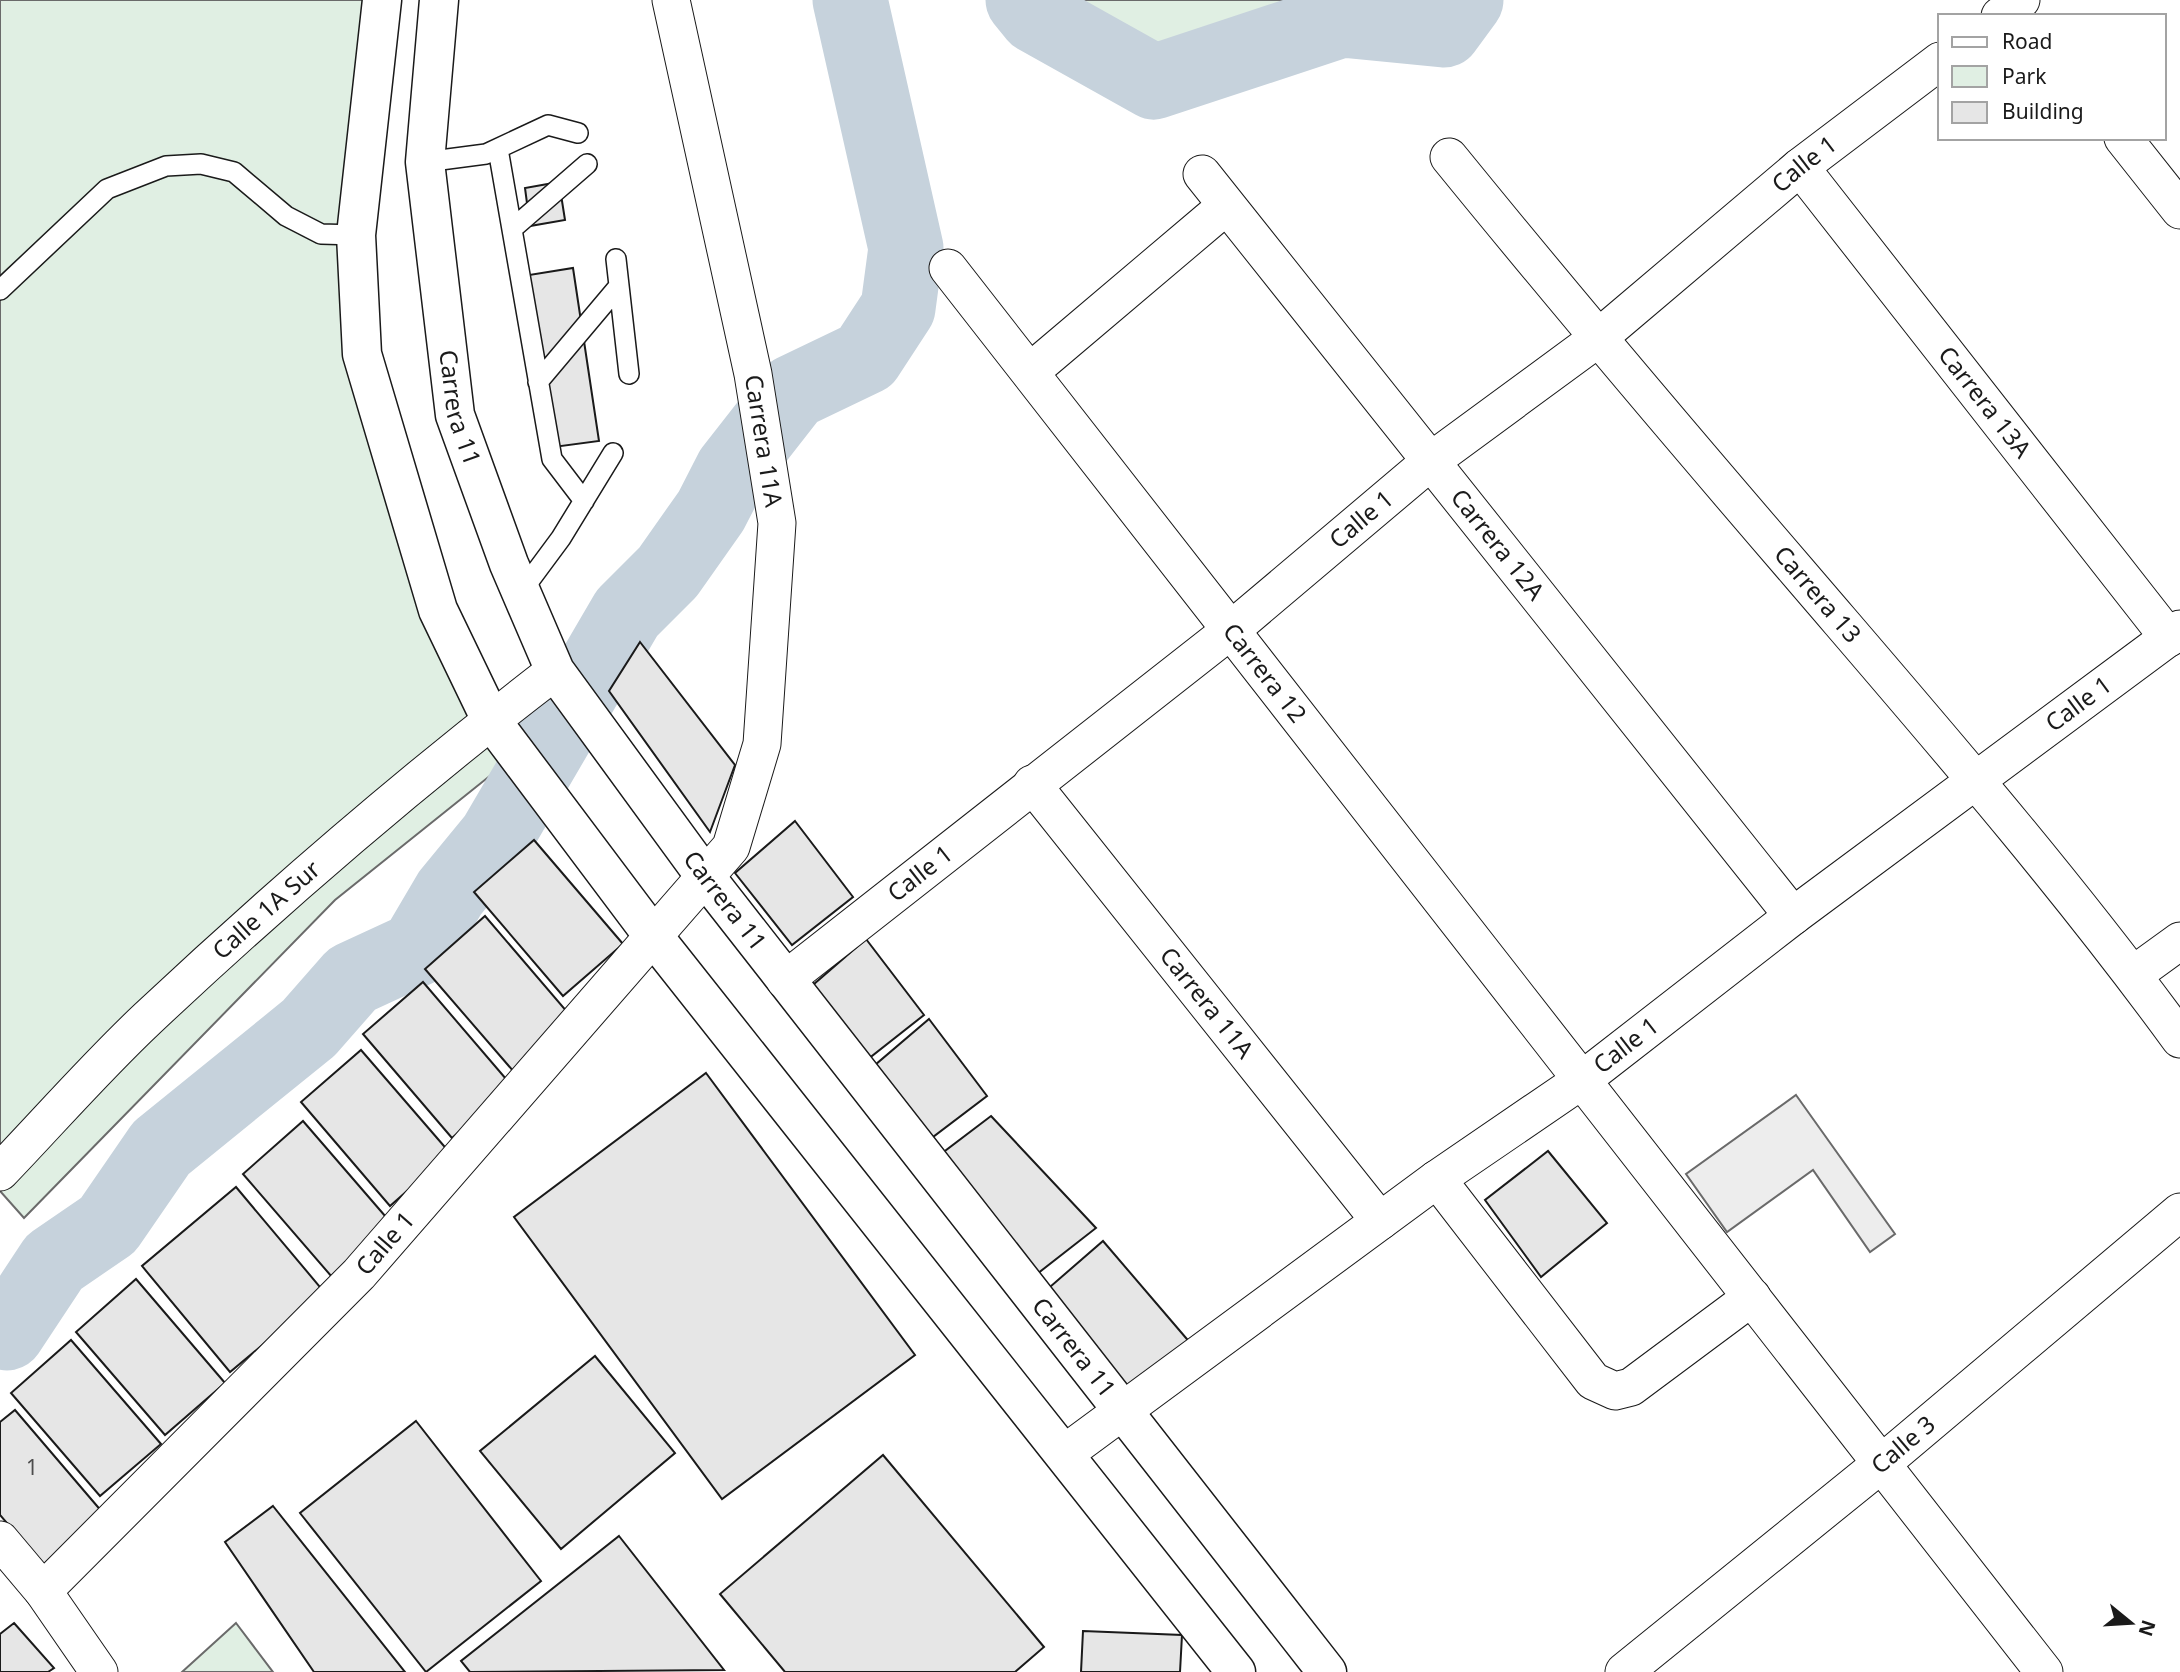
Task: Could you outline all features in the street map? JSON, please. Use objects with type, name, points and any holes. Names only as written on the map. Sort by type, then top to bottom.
[{"type":"main road","points":[[382,0],[356,235],[362,354],[438,610],[491,720],[654,936],[1236,1672]]},
{"type":"main road","name":"Carrera 11","points":[[439,0],[425,162],[455,415],[521,593],[557,675],[667,827],[785,980],[1327,1672]]},
{"type":"street","name":"Carrera 11A","points":[[671,0],[752,374],[777,523],[762,744],[732,847],[704,875]]},
{"type":"street","name":"Calle 1","points":[[785,980],[1231,630],[1431,461],[1597,339],[1800,167],[1938,63]]},
{"type":"street","points":[[2125,140],[2180,211]]},
{"type":"street","name":"Carrera 13","points":[[1449,157],[1597,339],[1976,780],[2133,975],[2180,1039]]},
{"type":"street","name":"Carrera 13A","points":[[1800,167],[2174,634]]},
{"type":"street","name":"Carrera 12A","points":[[1202,174],[1793,916]]},
{"type":"street","points":[[1030,372],[1226,206]]},
{"type":"street","name":"Carrera 12","points":[[948,268],[2043,1672]]},
{"type":"street","name":"Calle 1","points":[[1064,1454],[1437,1179],[1582,1080],[1793,916],[2174,634]]},
{"type":"street","name":"Calle 1A Sur","points":[[0,1172],[146,1020],[316,867],[491,720],[557,675]]},
{"type":"street","name":"Carrera 11A","points":[[1032,784],[1380,1221]]},
{"type":"street","name":"Calle 1","points":[[43,1591],[359,1274],[704,875]]},
{"type":"street","points":[[2133,975],[2180,941]]},
{"type":"street","points":[[1437,1179],[1593,1381],[1615,1391],[1631,1387],[1752,1297]]},
{"type":"street","name":"Calle 3","points":[[1624,1672],[1881,1464],[2180,1212]]},
{"type":"street","points":[[0,1540],[43,1591],[99,1672]]},
{"type":"lane","points":[[425,162],[486,154],[548,125],[579,133]]},
{"type":"lane","points":[[498,149],[552,459],[584,501]]},
{"type":"lane","points":[[0,290],[107,189],[166,166],[201,164],[234,172],[286,216],[321,234],[356,235]]},
{"type":"lane","points":[[512,229],[587,164]]},
{"type":"lane","points":[[615,259],[629,374]]},
{"type":"lane","points":[[538,382],[618,287]]},
{"type":"lane","points":[[521,593],[584,501],[613,453]]},
{"type":"green space","points":[[0,0],[382,0],[362,354],[438,610],[501,767],[335,900],[24,1218],[0,1191]]},
{"type":"green space","points":[[1023,0],[1466,0],[1444,30],[1342,20],[1154,82],[1036,16]]},
{"type":"green space","points":[[236,1623],[273,1672],[182,1672]]},
{"type":"shaded area","points":[[1796,1095],[1895,1234],[1870,1252],[1813,1170],[1727,1232],[1686,1174]]},
{"type":"building","points":[[559,182],[565,220],[530,226],[525,188]]},
{"type":"building","points":[[573,268],[599,441],[554,447],[529,275]]},
{"type":"building","points":[[640,642],[735,765],[710,832],[609,691]]},
{"type":"building","points":[[795,821],[853,897],[792,945],[735,873]]},
{"type":"building","points":[[534,840],[623,944],[563,996],[474,892]]},
{"type":"building","points":[[485,916],[574,1020],[514,1072],[425,969]]},
{"type":"building","points":[[866,939],[924,1015],[863,1063],[806,991]]},
{"type":"building","points":[[423,982],[512,1086],[452,1138],[363,1034]]},
{"type":"building","points":[[929,1019],[987,1096],[925,1143],[868,1071]]},
{"type":"building","points":[[361,1050],[450,1153],[390,1206],[301,1102]]},
{"type":"building","points":[[706,1073],[915,1355],[722,1499],[514,1217]]},
{"type":"building","points":[[991,1116],[1096,1228],[1037,1274],[941,1154]]},
{"type":"building","points":[[303,1121],[392,1224],[332,1277],[243,1174]]},
{"type":"building","points":[[1548,1151],[1607,1223],[1541,1277],[1485,1200]]},
{"type":"building","points":[[236,1187],[325,1293],[230,1372],[142,1266]]},
{"type":"building","points":[[1103,1241],[1192,1345],[1132,1397],[1043,1293]]},
{"type":"building","points":[[136,1279],[225,1383],[165,1435],[76,1332]]},
{"type":"building","points":[[71,1340],[161,1444],[100,1496],[11,1393]]},
{"type":"building","points":[[595,1356],[675,1453],[561,1549],[480,1451]]},
{"type":"building","points":[[15,1410],[103,1513],[43,1565],[0,1515],[0,1422]]},
{"type":"building","points":[[416,1421],[541,1581],[426,1672],[300,1513]]},
{"type":"building","points":[[883,1455],[1044,1647],[1015,1672],[785,1672],[720,1594]]},
{"type":"building","points":[[273,1506],[405,1672],[314,1672],[225,1542]]},
{"type":"building","points":[[619,1536],[724,1670],[470,1672],[461,1661]]},
{"type":"building","points":[[14,1623],[54,1668],[48,1672],[0,1672],[0,1634]]},
{"type":"building","points":[[1083,1631],[1182,1635],[1180,1672],[1081,1672]]},
{"type":"waterway","points":[[7,1333],[54,1262],[108,1225],[161,1148],[309,1028],[352,979],[417,949],[450,893],[496,837],[627,613],[668,572],[711,511],[732,470],[793,392],[866,357],[898,308],[906,248],[850,0]]},
{"type":"waterway","points":[[1023,0],[1036,16],[1154,82],[1342,20],[1444,30],[1466,0]]},
{"type":"waterway","points":[[0,1342],[7,1333]]}]
